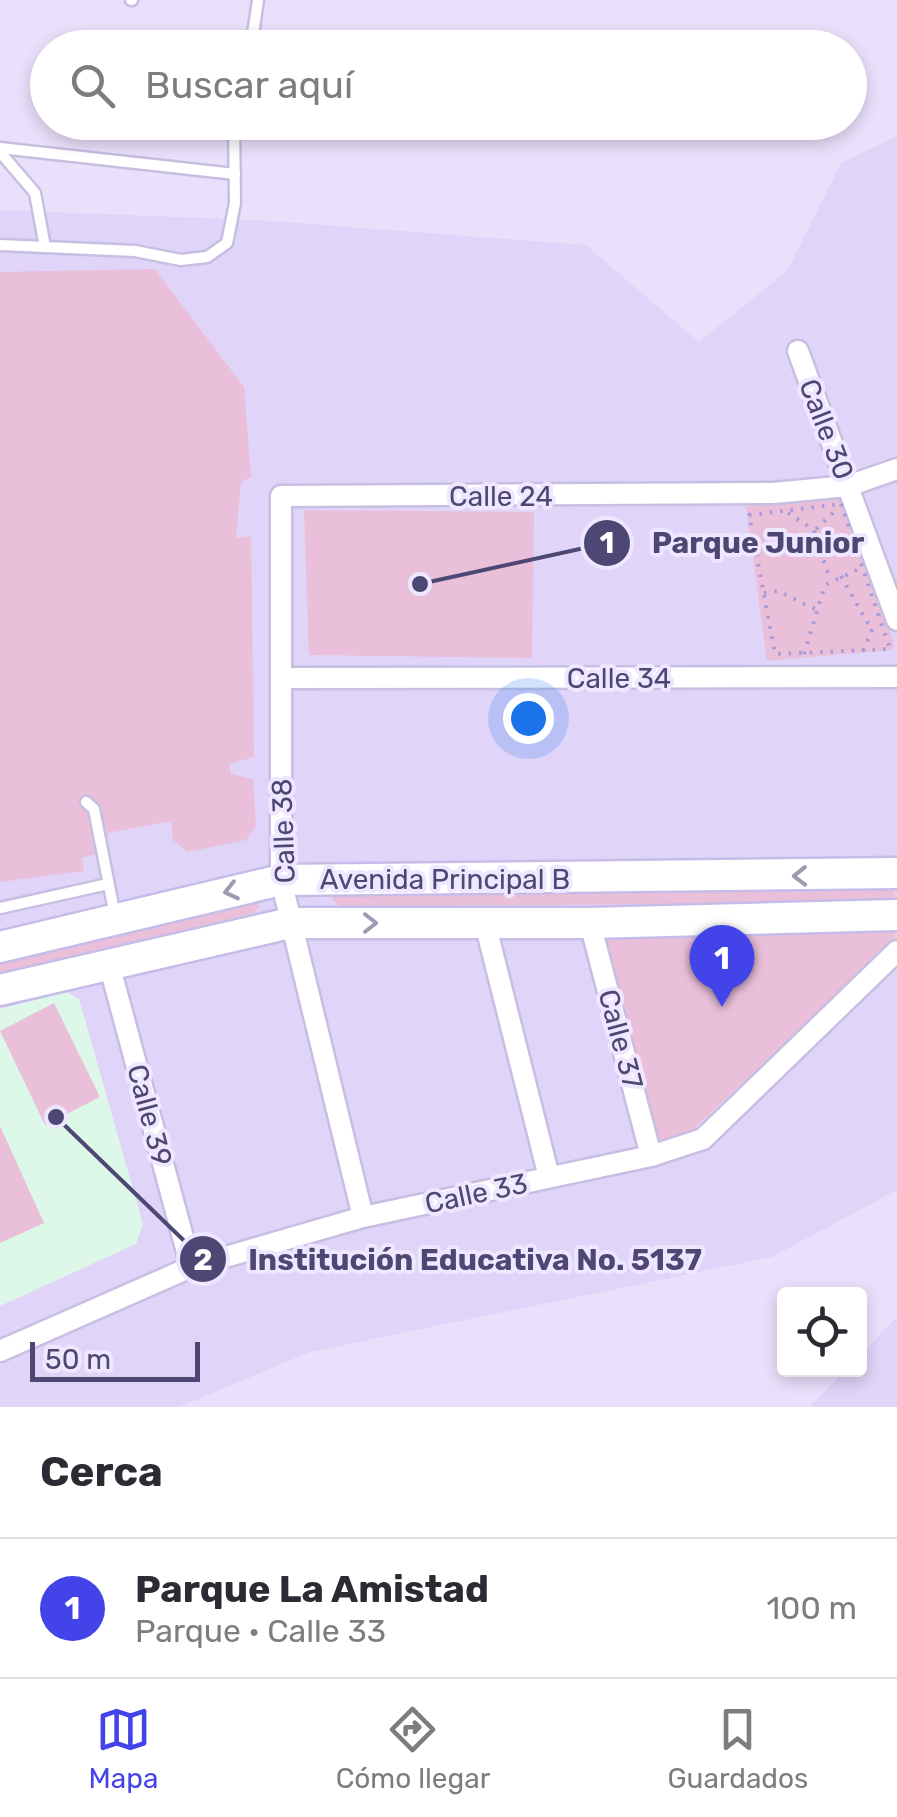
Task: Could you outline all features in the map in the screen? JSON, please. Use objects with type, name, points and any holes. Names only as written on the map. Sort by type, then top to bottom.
[{"type":"main road","name":"Avenida Principal B","points":[[0,947],[281,880],[897,873]]},
{"type":"main road","name":"Avenida Principal B","points":[[0,990],[290,922],[590,923],[897,915]]},
{"type":"street","name":"Calle 30","points":[[798,351],[848,486],[889,618]]},
{"type":"street","name":"Calle 24","points":[[281,496],[774,494],[848,486],[897,469]]},
{"type":"street","name":"Calle 38","points":[[281,496],[281,880],[362,1217]]},
{"type":"street","name":"Calle 34","points":[[281,678],[897,676]]},
{"type":"street","points":[[485,923],[550,1177]]},
{"type":"street","name":"Calle 37","points":[[590,923],[651,1156]]},
{"type":"street","name":"Calle 33","points":[[0,1351],[192,1267],[362,1217],[651,1156],[703,1138],[897,951]]},
{"type":"street","name":"Calle 39","points":[[109,964],[192,1267]]},
{"type":"lane","points":[[253,30],[258,0]]},
{"type":"lane","points":[[0,245],[135,252],[181,260],[207,256],[227,243],[235,203],[234,140]]},
{"type":"lane","points":[[0,150],[235,174]]},
{"type":"lane","points":[[0,150],[35,193],[45,247]]},
{"type":"lane","points":[[86,802],[94,809],[115,918]]},
{"type":"lane","points":[[0,908],[108,884]]},
{"type":"path","points":[[749,516],[775,654],[890,650],[889,618],[863,568],[841,504],[814,530]]},
{"type":"path","points":[[784,511],[814,530],[830,580],[816,610],[804,654]]},
{"type":"path","points":[[830,580],[863,568]]},
{"type":"path","points":[[841,576],[867,622],[874,625]]},
{"type":"path","points":[[764,592],[778,591],[816,610]]},
{"type":"path","points":[[863,652],[874,625],[889,618]]},
{"type":"shaded area","points":[[897,136],[897,1190],[772,1257],[310,1352],[179,1407],[0,1407],[0,210],[258,220],[586,245],[699,342],[787,271],[841,163]]},
{"type":"shaded area","points":[[155,269],[244,387],[251,477],[241,482],[236,538],[251,536],[254,757],[229,764],[231,774],[253,779],[256,826],[246,840],[187,852],[173,840],[171,821],[108,833],[108,850],[82,858],[84,871],[0,882],[0,272]]},
{"type":"shaded area","points":[[841,489],[894,644],[892,650],[767,661],[746,507]]},
{"type":"shaded area","points":[[304,510],[534,512],[532,658],[309,655]]},
{"type":"shaded area","points":[[893,886],[895,896],[889,903],[339,906],[326,891]]},
{"type":"shaded area","points":[[256,897],[259,907],[254,913],[0,978],[0,954]]},
{"type":"shaded area","points":[[895,929],[895,942],[689,1133],[655,1141],[601,934]]},
{"type":"shaded area","points":[[66,992],[79,999],[143,1224],[136,1244],[0,1306],[0,1009]]},
{"type":"shaded area","points":[[54,1003],[100,1097],[45,1125],[0,1031]]},
{"type":"shaded area","points":[[0,1126],[44,1223],[0,1243]]},
{"type":"shaded area","points":[[897,1317],[897,1407],[810,1407],[839,1377],[867,1377],[867,1349]]},
{"type":"place","name":"Parque Junior","points":[[420,584]]},
{"type":"place","name":"Parque La Amistad","points":[[722,1007]]},
{"type":"place","name":"Institución Educativa No. 5137","points":[[56,1117]]}]
